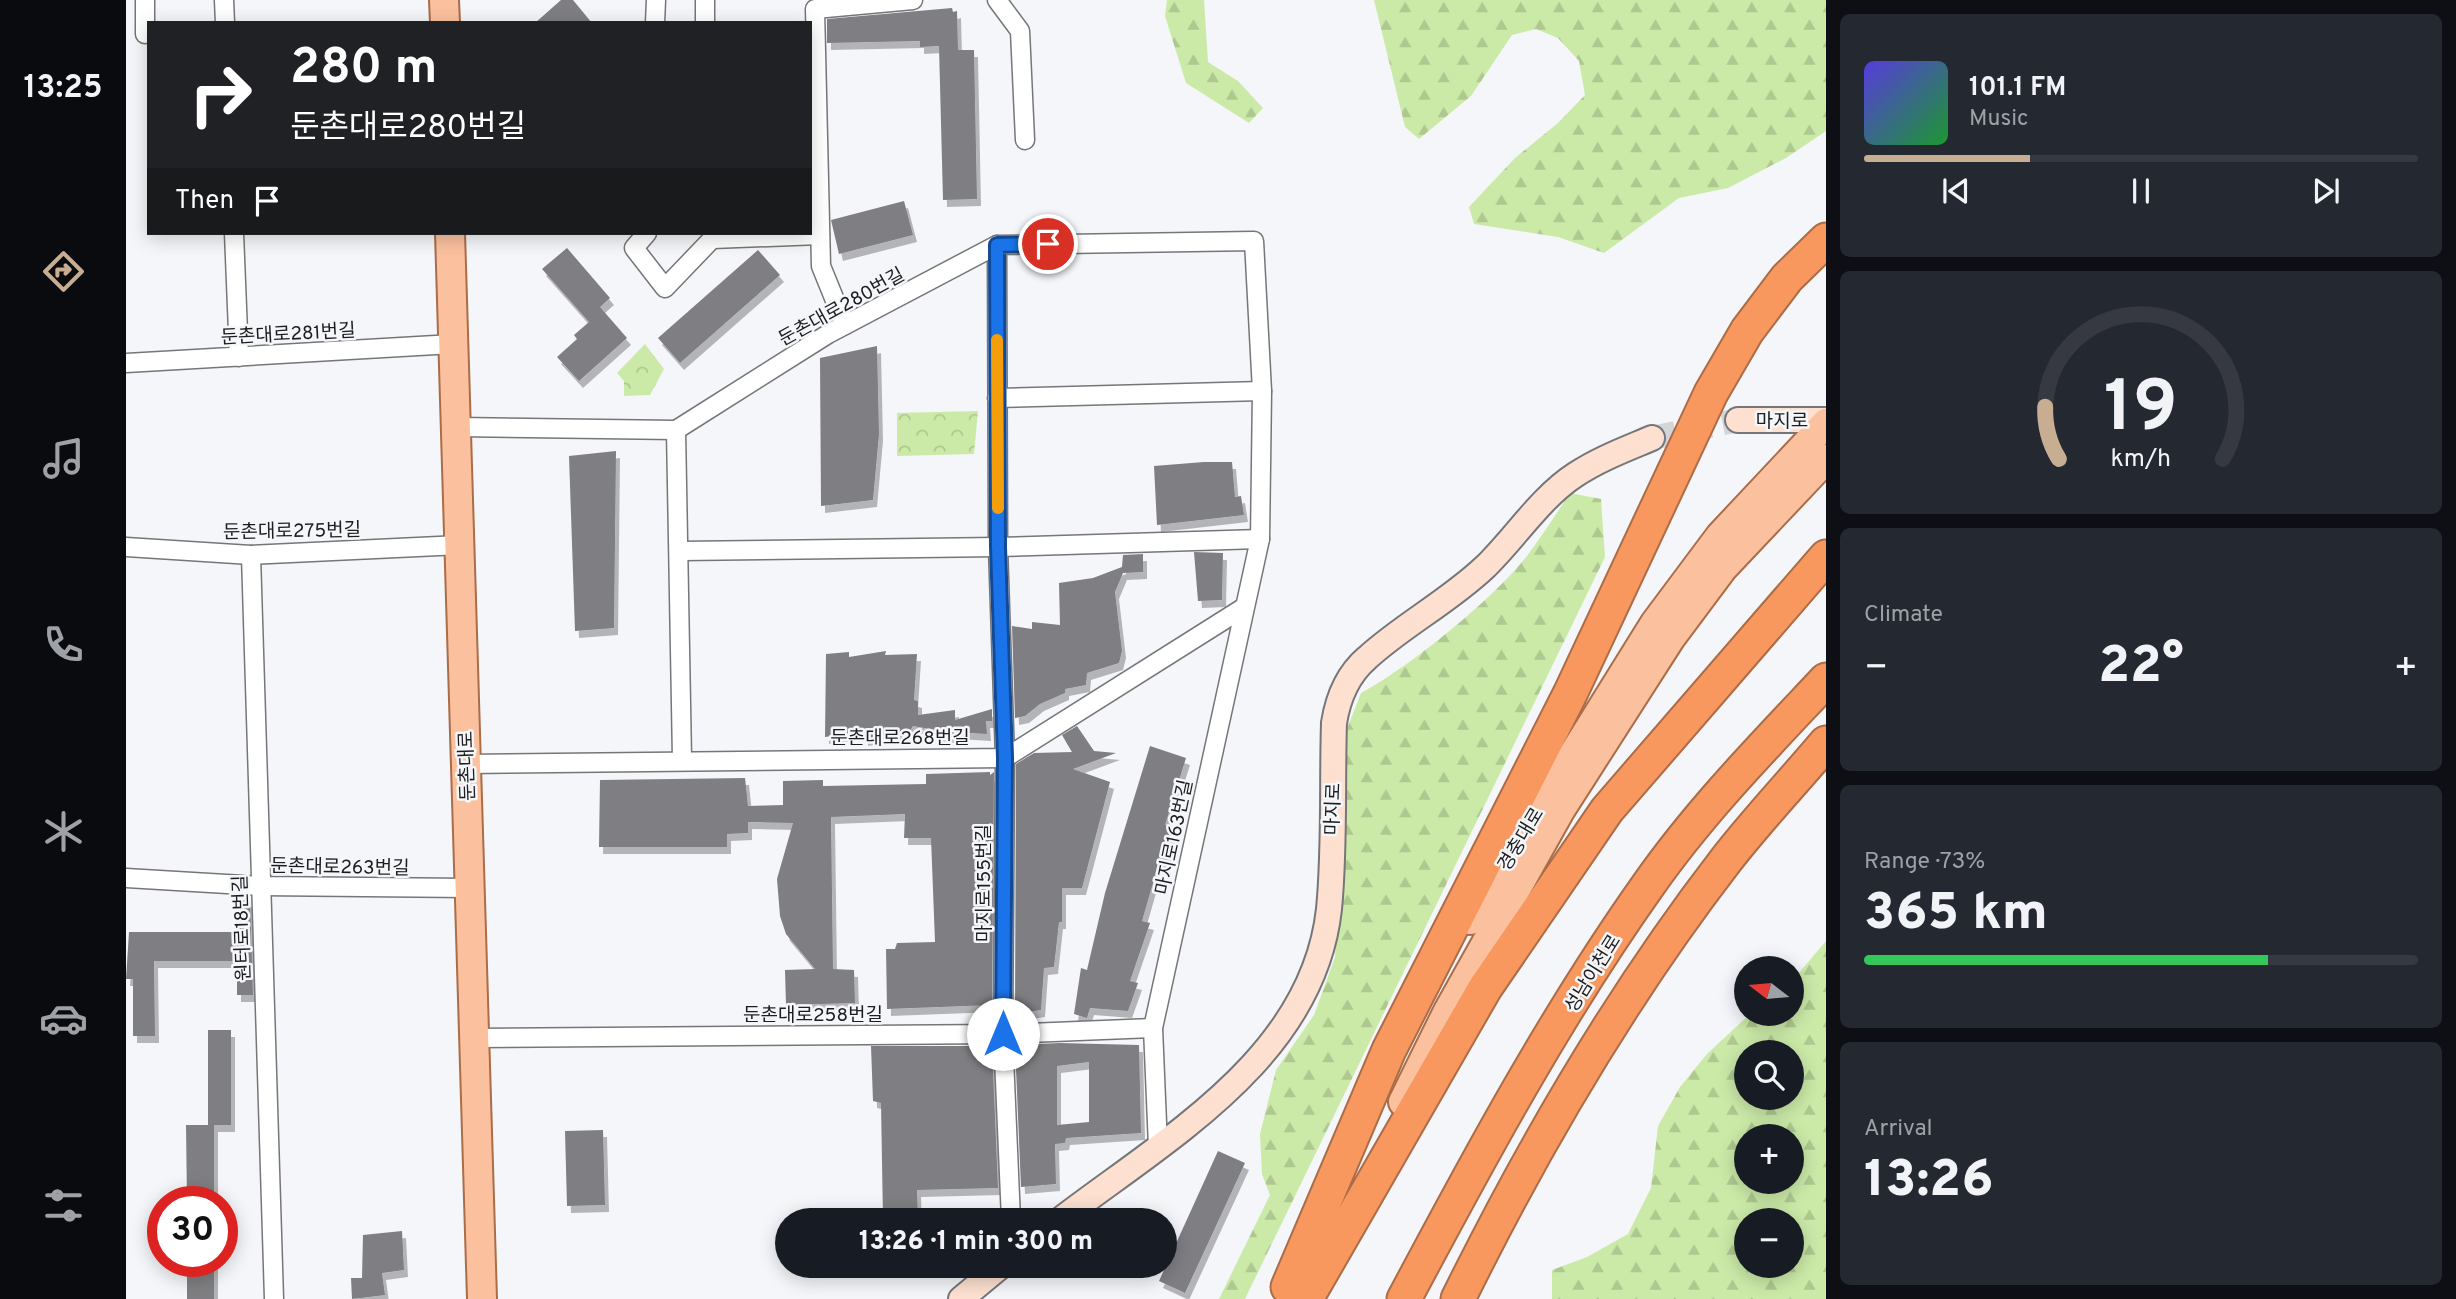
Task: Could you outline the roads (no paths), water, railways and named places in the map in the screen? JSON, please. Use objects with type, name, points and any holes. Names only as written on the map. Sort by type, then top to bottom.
[{"type":"highway","points":[[1292,1295],[1389,1050],[1570,694],[1711,393],[1747,331],[1787,278],[1826,240]]},
{"type":"highway","points":[[1292,1295],[1485,988],[1599,821],[1770,618],[1826,557]]},
{"type":"highway","name":"성남이천로","points":[[1404,1299],[1480,1157],[1649,883],[1729,784],[1826,680]]},
{"type":"highway","points":[[1458,1299],[1508,1198],[1576,1077],[1726,860],[1826,743]]},
{"type":"main road","points":[[444,0],[445,21]]},
{"type":"main road","name":"둔촌대로","points":[[450,235],[458,427],[482,1299]]},
{"type":"main road","name":"마지로","points":[[1738,420],[1826,421]]},
{"type":"main road","name":"경충대로","points":[[1292,1295],[1461,936],[1655,623],[1720,536],[1826,421]]},
{"type":"main road","name":"마지로","points":[[1076,1208],[1158,1147],[1241,1079],[1293,1012],[1313,974],[1329,909],[1334,723],[1346,682],[1366,658],[1451,598],[1487,565],[1573,476],[1607,457],[1652,438]]},
{"type":"main road","name":"경충대로","points":[[1292,1295],[1561,809],[1670,639],[1723,568],[1826,459]]},
{"type":"main road","points":[[961,1299],[986,1278]]},
{"type":"street","points":[[126,35],[147,34],[145,0]]},
{"type":"street","points":[[225,0],[225,21]]},
{"type":"street","points":[[655,21],[656,0]]},
{"type":"street","points":[[705,0],[705,21]]},
{"type":"street","points":[[845,325],[821,266],[815,4],[913,0]]},
{"type":"street","points":[[997,0],[1020,31],[1025,140]]},
{"type":"street","points":[[234,235],[239,357]]},
{"type":"street","points":[[645,235],[634,248],[665,288],[712,236],[820,235]]},
{"type":"street","name":"둔촌대로280번길","points":[[676,430],[845,325],[997,245],[1254,241]]},
{"type":"street","name":"마지로163번길","points":[[1158,1147],[1153,1028],[1260,539],[1262,391],[1254,241]]},
{"type":"street","name":"마지로155번길","points":[[997,245],[998,547],[1005,758],[1003,1034],[1010,1208]]},
{"type":"street","name":"둔촌대로281번길","points":[[126,363],[453,344]]},
{"type":"street","points":[[997,398],[1262,391]]},
{"type":"street","points":[[458,427],[676,430],[681,551],[682,759]]},
{"type":"street","points":[[681,551],[998,547],[1260,539]]},
{"type":"street","name":"둔촌대로275번길","points":[[126,547],[251,555],[460,545]]},
{"type":"street","name":"원터로18번길","points":[[251,555],[274,1299]]},
{"type":"street","points":[[1005,758],[1243,608]]},
{"type":"street","name":"둔촌대로268번길","points":[[466,764],[682,759],[1005,758]]},
{"type":"street","name":"둔촌대로263번길","points":[[126,878],[260,886],[469,888]]},
{"type":"street","name":"둔촌대로258번길","points":[[474,1038],[1003,1034],[1153,1028]]},
{"type":"tunnel","points":[[1652,438],[1738,420]]}]
